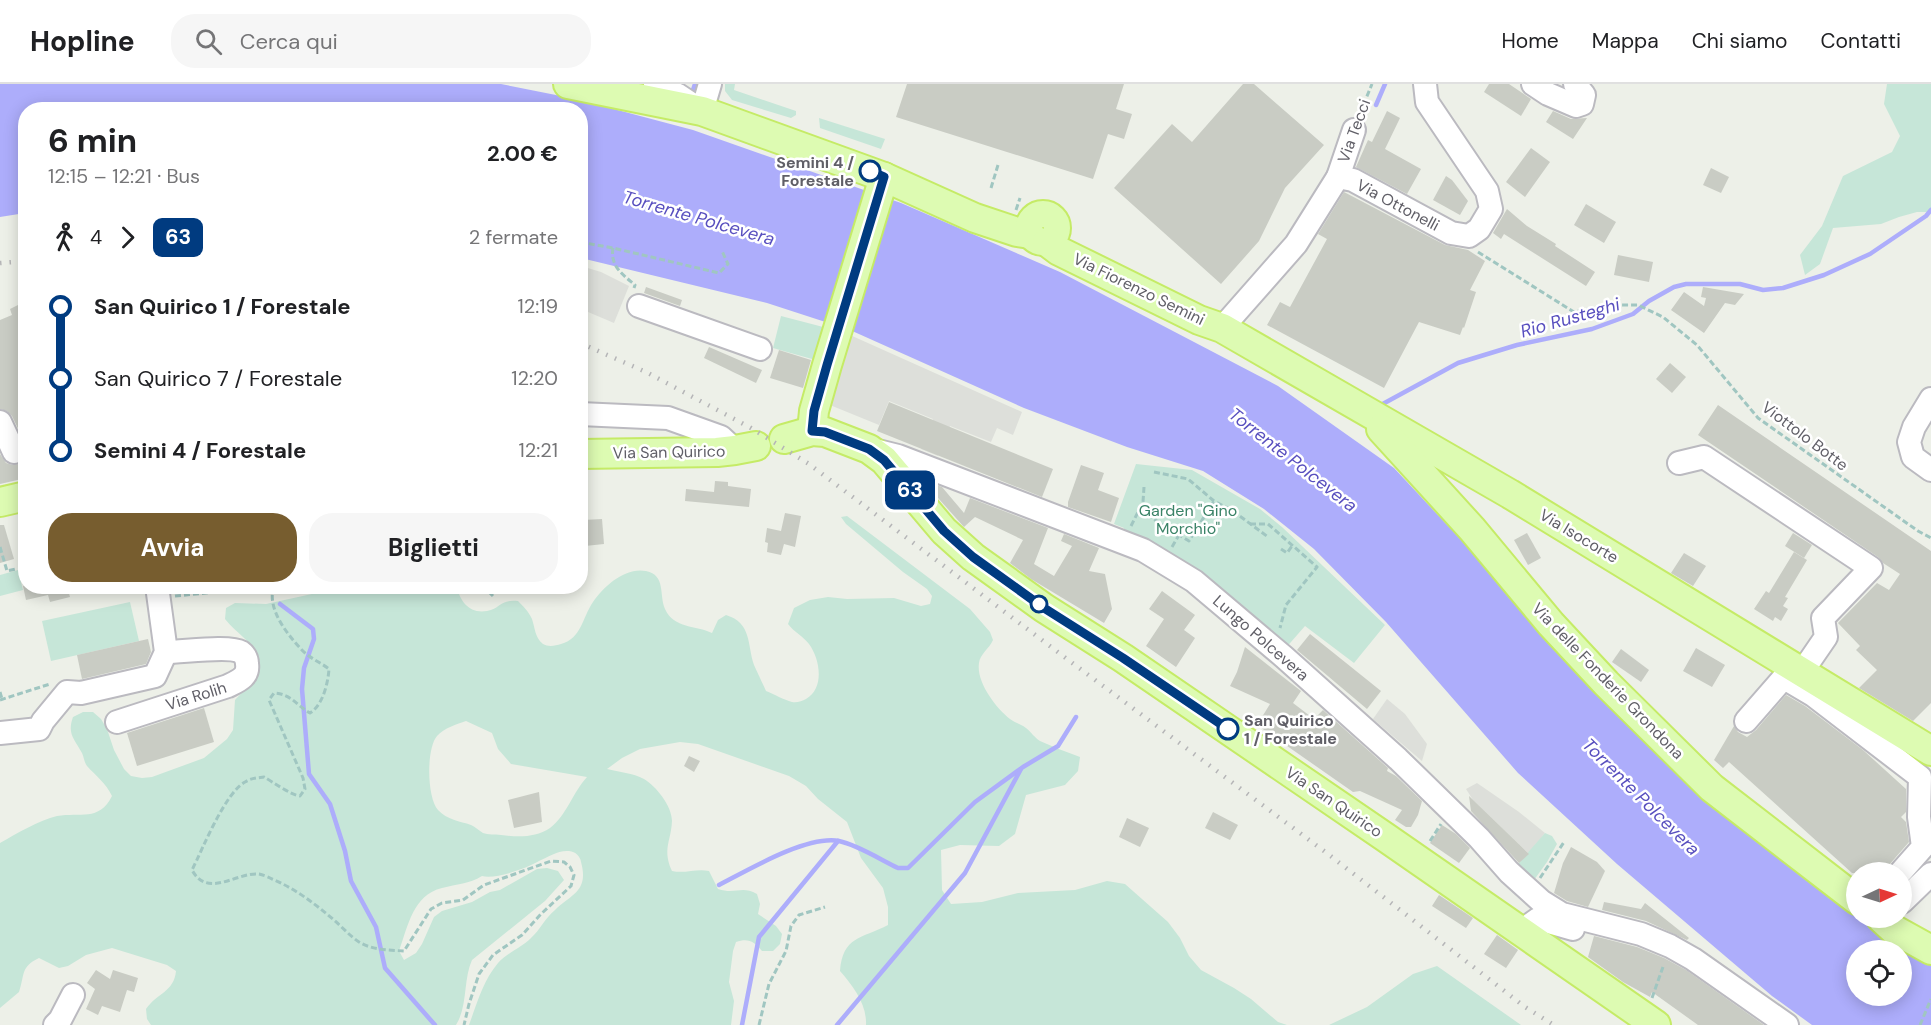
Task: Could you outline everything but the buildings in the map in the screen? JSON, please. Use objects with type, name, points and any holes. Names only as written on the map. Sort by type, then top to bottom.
[{"type":"main road","name":"Via Fiorenzo Semini","points":[[568,84],[601,87],[702,111],[881,186],[1039,237],[1199,320],[1222,328]]},
{"type":"main road","points":[[812,431],[814,411],[881,186]]},
{"type":"main road","name":"Via Isocorte","points":[[1222,328],[1510,494],[1793,672],[1931,751]]},
{"type":"main road","name":"Via delle Fonderie Grondona","points":[[1362,408],[1472,529],[1551,624],[1712,788],[1846,892]]},
{"type":"main road","name":"Via San Quirico","points":[[784,438],[812,431],[825,432],[869,449],[884,460],[944,531],[973,557],[1044,608],[1132,664],[1651,1021]]},
{"type":"main road","name":"Via San Quirico","points":[[588,454],[746,448]]},
{"type":"main road","points":[[1472,529],[1471,512],[1477,498],[1490,492],[1510,494]]},
{"type":"main road","points":[[0,502],[18,498]]},
{"type":"main road","points":[[1893,928],[1931,950]]},
{"type":"street","points":[[655,84],[678,95],[702,111],[710,84]]},
{"type":"street","points":[[1425,84],[1427,102],[1487,190],[1491,209],[1479,229],[1469,236]]},
{"type":"street","points":[[1533,84],[1548,94],[1576,106],[1582,104],[1584,95],[1575,84]]},
{"type":"street","name":"Via Tecci","points":[[1338,177],[1354,130]]},
{"type":"street","name":"Via Ottonelli","points":[[1222,328],[1296,244],[1338,177],[1353,180],[1451,234],[1469,236]]},
{"type":"street","points":[[637,296],[760,349]]},
{"type":"street","points":[[1931,399],[1914,427],[1909,442],[1913,457],[1931,470]]},
{"type":"street","points":[[588,414],[668,418],[746,448]]},
{"type":"street","points":[[0,422],[13,452]]},
{"type":"street","name":"Lungo Polcevera","points":[[869,449],[898,456],[1143,550],[1194,581],[1284,657],[1398,759],[1479,837],[1509,872],[1541,901],[1563,914],[1641,934],[1670,945],[1694,959],[1787,1025]]},
{"type":"street","points":[[1679,464],[1704,457],[1871,568],[1823,618],[1827,637],[1746,721]]},
{"type":"street","points":[[158,594],[166,652]]},
{"type":"street","name":"Via Rolih","points":[[0,734],[39,729],[67,692],[81,693],[155,675],[166,652],[229,648],[241,652],[247,659],[248,670],[242,680],[117,722]]},
{"type":"street","points":[[1793,672],[1813,695],[1920,777],[1918,817],[1923,848],[1910,862]]},
{"type":"street","points":[[1931,790],[1931,825]]},
{"type":"street","points":[[1912,892],[1931,874]]},
{"type":"street","name":"Lungo Polcevera","points":[[1524,933],[1538,919],[1580,931],[1592,922]]},
{"type":"street","points":[[55,1025],[73,995]]},
{"type":"path","name":"Via Tecci","points":[[1354,130],[1372,84]]},
{"type":"path","points":[[991,188],[998,165]]},
{"type":"path","name":"Viottolo Botte","points":[[1469,236],[1468,246],[1574,312],[1606,305],[1638,306],[1663,317],[1697,345],[1758,418],[1931,538]]},
{"type":"path","points":[[588,243],[719,273],[728,264],[722,251]]},
{"type":"path","points":[[613,248],[612,255],[616,268],[637,296]]},
{"type":"path","points":[[1154,472],[1188,479],[1214,501],[1268,537]]},
{"type":"path","points":[[1130,527],[1143,502],[1144,488]]},
{"type":"path","points":[[1139,510],[1189,541],[1214,501]]},
{"type":"path","points":[[1250,524],[1268,524],[1280,537],[1317,567],[1286,605],[1280,627]]},
{"type":"path","points":[[1175,541],[1179,535]]},
{"type":"path","points":[[1281,549],[1287,553],[1292,546]]},
{"type":"path","points":[[0,547],[7,571],[16,570]]},
{"type":"path","points":[[0,569],[6,568]]},
{"type":"path","points":[[272,594],[273,611],[301,650],[329,669],[321,699],[316,709],[310,713],[285,693],[274,693],[269,700],[303,778],[305,789],[300,796],[293,795],[264,777],[244,782],[216,820],[192,870],[197,879],[216,884],[259,874],[268,877],[288,886],[318,906],[359,942],[374,949],[404,951],[431,909],[442,903],[463,900],[484,885],[551,861],[564,862],[574,875],[571,886],[522,935],[493,956],[479,974],[468,1004],[464,1025]]},
{"type":"path","points":[[0,692],[1,700],[56,682]]},
{"type":"path","points":[[1419,860],[1450,810]]},
{"type":"path","points":[[1528,889],[1544,875],[1564,842]]},
{"type":"path","points":[[759,1025],[769,984],[786,951],[791,926],[799,915],[825,907]]},
{"type":"path","points":[[1651,1021],[1670,945]]},
{"type":"path","points":[[1920,1025],[1931,999]]},
{"type":"shaded area","points":[[588,268],[629,286],[614,323],[588,312]]},
{"type":"shaded area","points":[[850,335],[1022,412],[1013,435],[997,428],[991,442],[950,426],[938,456],[921,449],[933,419],[889,401],[879,425],[825,403]]},
{"type":"shaded area","points":[[1387,699],[1405,714],[1427,744],[1422,761],[1373,719]]},
{"type":"shaded area","points":[[1477,783],[1545,833],[1529,854],[1473,800],[1466,789]]},
{"type":"green space","points":[[725,84],[735,84],[734,90],[796,111],[796,115],[791,118],[732,100],[725,91]]},
{"type":"green space","points":[[1887,84],[1931,84],[1931,212],[1917,212],[1881,224],[1833,228],[1820,264],[1805,275],[1800,255],[1822,226],[1843,176],[1892,152],[1900,136],[1884,104]]},
{"type":"green space","points":[[819,118],[885,139],[881,149],[820,128]]},
{"type":"green space","points":[[781,316],[827,328],[819,361],[773,348]]},
{"type":"green space","name":"Garden \"Gino Morchio\"","points":[[1136,464],[1192,470],[1260,509],[1385,625],[1354,663],[1305,626],[1284,650],[1122,534],[1124,528],[1114,524]]},
{"type":"green space","points":[[847,516],[970,609],[990,632],[993,640],[981,657],[979,670],[984,686],[993,701],[1010,719],[1026,728],[1040,741],[1080,757],[1078,771],[1065,785],[1026,795],[1015,834],[999,846],[960,845],[941,850],[942,890],[951,904],[982,902],[1018,893],[1075,890],[1107,881],[1125,884],[1168,922],[1180,938],[1189,956],[1201,970],[1234,988],[1278,1022],[1287,1025],[866,1025],[862,1003],[840,971],[842,960],[845,951],[855,940],[888,925],[888,907],[883,888],[861,858],[847,822],[818,799],[806,786],[789,776],[698,744],[680,742],[640,749],[607,769],[644,779],[658,791],[666,803],[672,821],[667,851],[672,871],[709,871],[718,889],[747,890],[757,894],[760,904],[758,914],[776,926],[782,934],[780,944],[773,951],[762,951],[747,940],[736,942],[729,982],[734,1001],[731,1025],[469,1025],[484,985],[498,963],[531,938],[551,913],[581,886],[583,872],[579,856],[569,851],[557,853],[511,873],[482,876],[442,888],[424,897],[418,904],[399,951],[404,960],[416,953],[434,917],[442,911],[500,890],[537,869],[547,868],[558,871],[564,880],[545,901],[472,960],[462,1010],[456,1025],[151,1025],[147,1019],[146,1009],[169,988],[176,971],[167,965],[112,948],[86,955],[68,966],[59,968],[39,958],[33,961],[24,972],[19,992],[0,1008],[0,843],[50,818],[95,813],[107,804],[112,796],[110,791],[86,764],[71,732],[73,717],[83,712],[93,712],[101,719],[124,769],[131,776],[152,777],[204,758],[227,739],[233,730],[235,700],[249,685],[259,669],[258,660],[251,646],[225,619],[226,608],[235,603],[266,604],[312,594],[459,594],[466,605],[481,611],[492,610],[504,602],[518,601],[531,616],[540,642],[554,646],[573,637],[581,627],[593,602],[609,584],[630,572],[646,571],[657,577],[661,586],[663,604],[674,620],[712,633],[718,620],[726,615],[740,623],[747,635],[754,665],[766,691],[789,701],[798,702],[812,694],[816,688],[819,673],[813,650],[788,624],[794,608],[810,600],[828,597],[894,598],[921,606],[930,604],[932,596],[927,589],[846,524],[841,517]],"holes":[[[466,721],[492,733],[498,749],[511,764],[587,777],[561,817],[550,828],[538,834],[526,836],[487,834],[471,825],[449,818],[434,804],[429,773],[433,742],[440,733]]]},
{"type":"green space","points":[[18,570],[18,591],[0,596],[0,575]]},
{"type":"green space","points":[[130,602],[139,641],[51,661],[42,621]]},
{"type":"green space","points":[[1545,833],[1552,836],[1557,844],[1534,880],[1518,864]]},
{"type":"green space","points":[[1437,966],[1521,1025],[1329,1025],[1367,1007],[1413,974]]},
{"type":"water","points":[[0,84],[501,84],[587,102],[18,102],[18,214],[0,217]]},
{"type":"water","name":"Torrente Polcevera","points":[[588,102],[693,130],[901,203],[1060,272],[1278,386],[1394,468],[1479,559],[1846,900],[1846,928],[1882,928],[1899,940],[1846,940],[1846,1006],[1912,1006],[1912,949],[1931,963],[1931,1025],[1812,1025],[1772,996],[1617,864],[1518,773],[1386,622],[1314,549],[1264,509],[1203,471],[1127,447],[1024,408],[850,330],[767,303],[588,260]]},
{"type":"waterway","points":[[692,93],[695,84]]},
{"type":"waterway","points":[[1376,105],[1385,84]]},
{"type":"waterway","name":"Rio Rusteghi","points":[[1379,406],[1458,363],[1517,345],[1592,329],[1633,314],[1649,301],[1674,287],[1686,284],[1740,284],[1763,290],[1783,288],[1824,275],[1870,254],[1926,216],[1931,210]]},
{"type":"waterway","points":[[280,604],[313,629],[314,639],[304,668],[302,689],[309,774],[330,804],[345,851],[351,881],[376,927],[385,968],[435,1025]]},
{"type":"waterway","points":[[719,885],[795,848],[826,841],[846,843],[898,868],[908,868],[975,802],[1023,767],[1058,746],[1076,717]]},
{"type":"waterway","points":[[837,1025],[965,873],[1021,769]]},
{"type":"waterway","points":[[742,1025],[759,937],[838,841]]},
{"type":"railway","points":[[0,263],[18,262]]},
{"type":"railway","points":[[588,347],[646,372],[751,428],[809,464],[1328,854],[1525,1007],[1554,1025]]},
{"type":"bus line","name":"63","points":[[870,171],[884,177],[827,365],[814,411],[812,431],[825,432],[869,449],[884,460],[944,531],[973,557],[1044,608],[1228,729]]},
{"type":"place","name":"Semini 4 / Forestale","points":[[870,171]]},
{"type":"place","name":"San Quirico 1 / Forestale","points":[[1228,729]]}]
